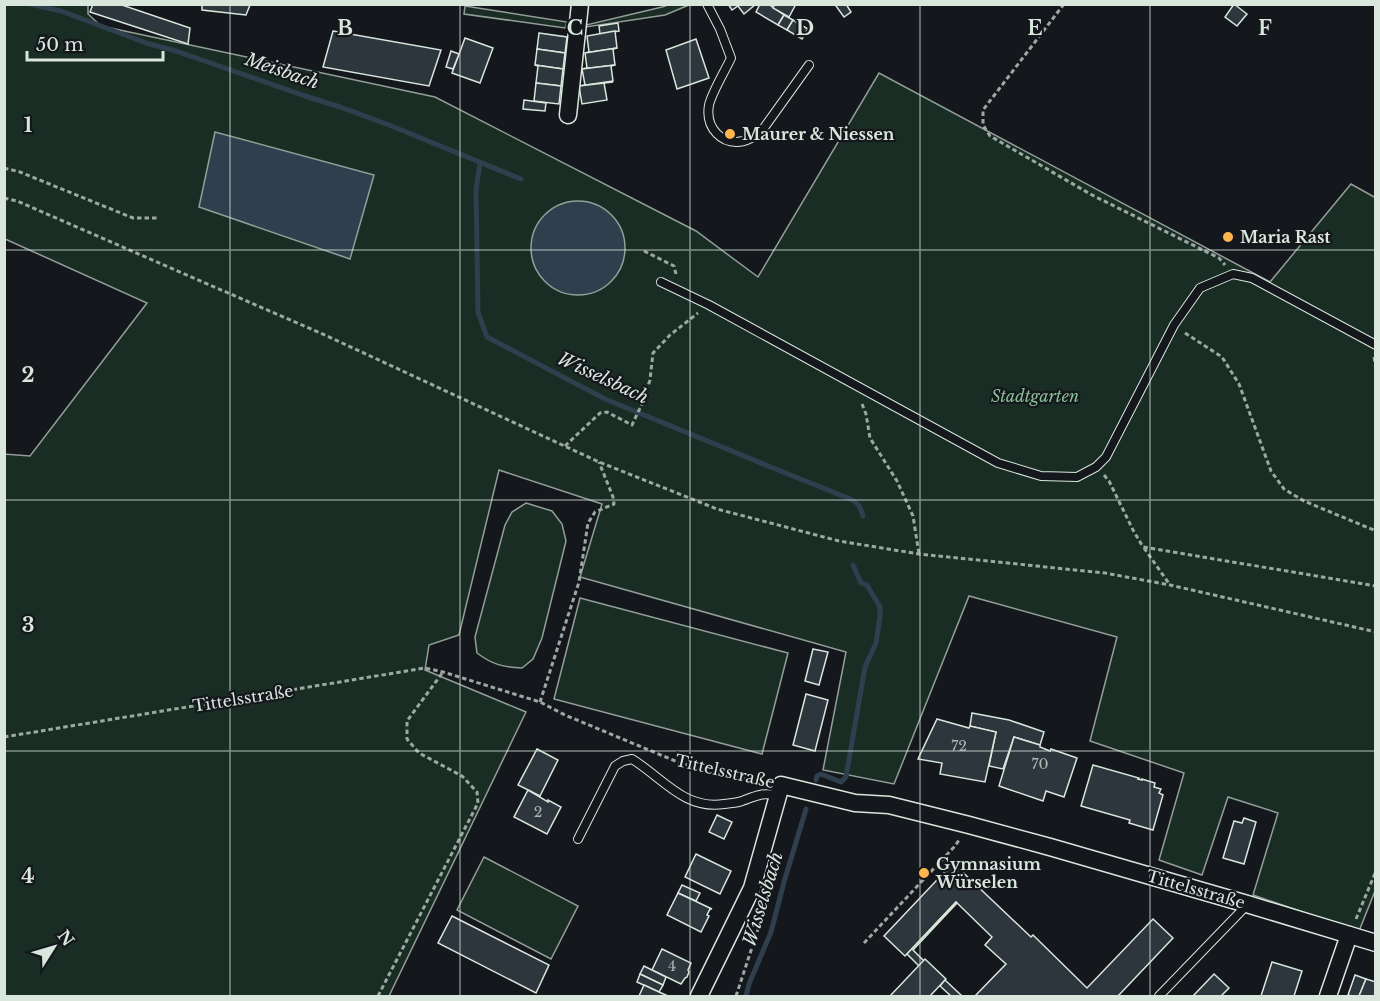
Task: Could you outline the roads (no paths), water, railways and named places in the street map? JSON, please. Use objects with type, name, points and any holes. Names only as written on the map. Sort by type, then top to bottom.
[{"type":"street","points":[[568,115],[580,4]]},
{"type":"street","points":[[699,996],[752,888],[780,790]]},
{"type":"street","name":"Tittelsstraße","points":[[780,790],[855,803],[889,805],[969,825],[1248,904],[1376,943]]},
{"type":"street","points":[[1328,996],[1349,935]]},
{"type":"lane","points":[[707,4],[731,58],[710,104],[708,118],[719,137],[729,142],[744,141],[761,132],[809,65]]},
{"type":"lane","points":[[661,282],[709,305],[998,463],[1041,476],[1077,477],[1096,467],[1106,457],[1174,325],[1200,288],[1233,274],[1252,278],[1376,345]]},
{"type":"lane","points":[[578,838],[615,766],[623,761],[632,759],[646,767],[688,800],[700,804],[722,805],[780,790]]},
{"type":"lane","points":[[1159,996],[1248,904]]},
{"type":"water","points":[[215,132],[374,175],[350,259],[199,207]]},
{"type":"water","points":[[578,201],[596,205],[611,215],[621,230],[625,248],[621,266],[611,281],[596,291],[578,295],[560,291],[545,281],[535,266],[531,248],[535,230],[545,215],[560,205]]},
{"type":"waterway","name":"Meisbach","points":[[30,4],[61,11],[146,43],[176,51],[343,108],[521,179]]},
{"type":"waterway","name":"Wisselsbach","points":[[480,163],[476,190],[478,312],[487,337],[605,399],[851,500],[858,505],[863,516]]},
{"type":"waterway","name":"Wisselsbach","points":[[816,780],[821,774],[841,782],[846,777],[865,667],[876,643],[880,607],[867,585],[861,583],[853,565]]},
{"type":"waterway","name":"Wisselsbach","points":[[746,996],[771,932],[806,809]]},
{"type":"place","name":"Maurer & Niessen","points":[[730,134]]},
{"type":"place","name":"Maria Rast","points":[[1228,237]]},
{"type":"place","name":"Gymnasium Würselen","points":[[924,873]]},
{"type":"park label","name":"Stadtgarten","points":[[1035,396]]}]
